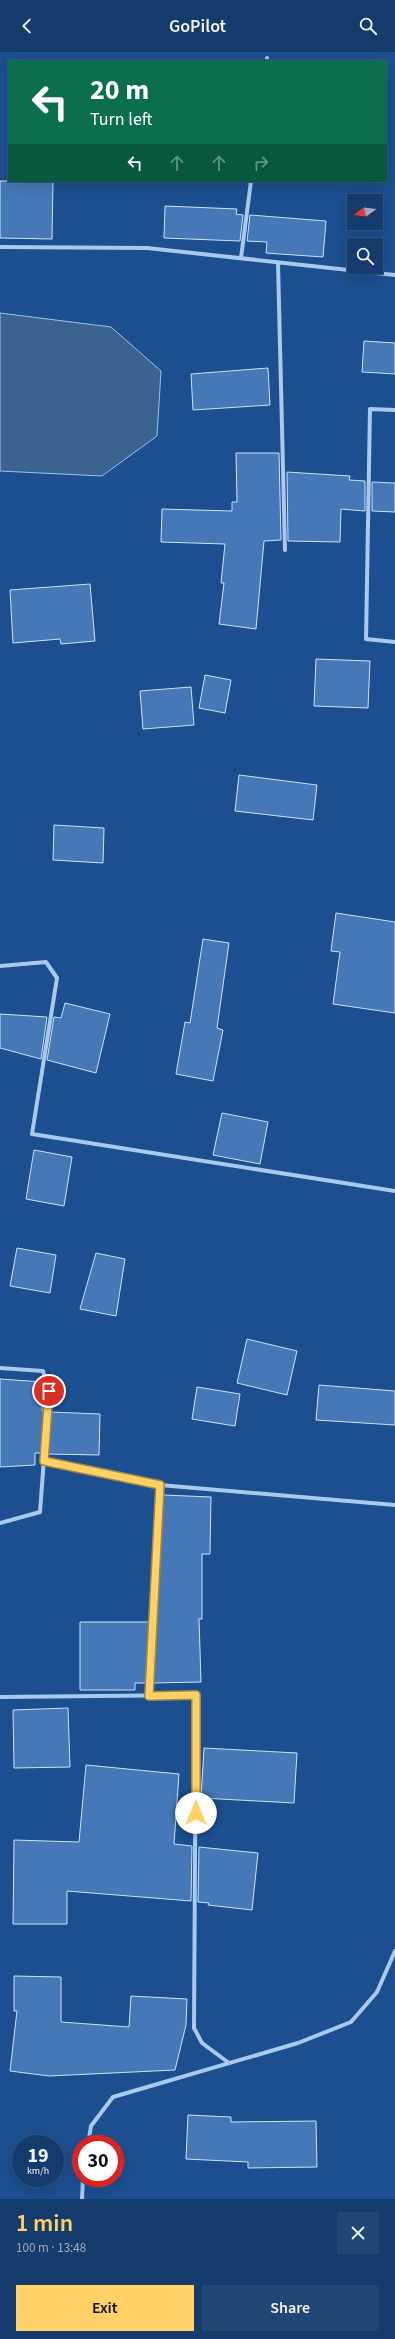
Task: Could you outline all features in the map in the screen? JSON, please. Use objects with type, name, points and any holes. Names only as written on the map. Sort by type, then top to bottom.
[{"type":"street","points":[[242,258],[251,182]]},
{"type":"street","points":[[0,247],[147,248],[395,275]]},
{"type":"street","points":[[278,263],[285,550]]},
{"type":"street","points":[[395,410],[370,409],[366,639],[395,642]]},
{"type":"street","points":[[0,966],[46,962],[57,978],[32,1134],[395,1191]]},
{"type":"street","points":[[0,1368],[43,1371],[49,1391],[40,1512],[0,1523]]},
{"type":"street","points":[[44,1461],[160,1485],[395,1506]]},
{"type":"street","points":[[149,1696],[160,1485]]},
{"type":"street","points":[[0,1697],[196,1695],[194,2028],[202,2043],[230,2063]]},
{"type":"street","points":[[90,2135],[91,2126],[112,2097],[298,2043],[351,2022],[377,1992],[395,1951]]},
{"type":"street","points":[[82,2199],[83,2187]]},
{"type":"water","points":[[0,313],[111,327],[161,371],[157,436],[102,476],[0,471]]},
{"type":"building","points":[[0,181],[53,182],[52,239],[0,238]]},
{"type":"building","points":[[165,206],[237,209],[236,214],[243,215],[240,241],[164,238]]},
{"type":"building","points":[[250,215],[326,221],[323,257],[266,253],[267,242],[247,241]]},
{"type":"building","points":[[364,341],[395,343],[395,374],[362,372]]},
{"type":"building","points":[[268,368],[270,405],[193,410],[191,374]]},
{"type":"building","points":[[236,453],[279,453],[281,540],[264,541],[256,629],[219,624],[224,583],[221,583],[225,544],[161,542],[162,509],[232,511],[232,502],[237,502]]},
{"type":"building","points":[[287,472],[350,476],[349,480],[365,481],[365,511],[341,509],[340,542],[288,541]]},
{"type":"building","points":[[372,482],[395,483],[395,512],[372,511]]},
{"type":"building","points":[[90,584],[95,641],[61,644],[60,639],[13,643],[10,590]]},
{"type":"building","points":[[316,659],[370,661],[368,708],[314,706]]},
{"type":"building","points":[[205,675],[231,680],[225,713],[199,708]]},
{"type":"building","points":[[191,687],[194,725],[143,729],[140,691]]},
{"type":"building","points":[[239,775],[317,785],[313,820],[235,811]]},
{"type":"building","points":[[54,825],[104,828],[103,863],[53,860]]},
{"type":"building","points":[[336,913],[395,922],[395,1013],[333,1004],[340,952],[331,951]]},
{"type":"building","points":[[203,939],[229,943],[217,1028],[223,1030],[213,1081],[176,1074],[185,1022],[190,1023]]},
{"type":"building","points":[[65,1003],[110,1014],[96,1073],[47,1060],[54,1017],[61,1018]]},
{"type":"building","points":[[0,1014],[47,1017],[41,1059],[0,1048]]},
{"type":"building","points":[[222,1113],[268,1122],[260,1164],[213,1155]]},
{"type":"building","points":[[34,1150],[72,1157],[64,1206],[26,1199]]},
{"type":"building","points":[[17,1248],[56,1255],[50,1293],[10,1286]]},
{"type":"building","points":[[96,1253],[125,1259],[116,1316],[80,1309]]},
{"type":"building","points":[[247,1339],[297,1351],[287,1395],[237,1383]]},
{"type":"building","points":[[0,1379],[43,1382],[42,1411],[44,1411],[41,1453],[35,1453],[35,1465],[0,1467]]},
{"type":"building","points":[[319,1385],[395,1391],[395,1425],[316,1420]]},
{"type":"building","points":[[197,1387],[240,1394],[235,1426],[192,1419]]},
{"type":"building","points":[[51,1412],[100,1414],[99,1455],[48,1454]]},
{"type":"building","points":[[163,1495],[211,1497],[210,1554],[202,1554],[202,1619],[199,1619],[201,1682],[153,1683]]},
{"type":"building","points":[[80,1622],[149,1622],[146,1683],[135,1683],[135,1690],[80,1690]]},
{"type":"building","points":[[68,1708],[70,1767],[14,1768],[13,1710]]},
{"type":"building","points":[[204,1748],[297,1753],[294,1803],[201,1798]]},
{"type":"building","points":[[86,1765],[179,1774],[174,1844],[192,1846],[191,1901],[67,1891],[67,1924],[13,1924],[14,1840],[79,1842]]},
{"type":"building","points":[[199,1847],[258,1853],[252,1910],[208,1905],[209,1903],[198,1902]]},
{"type":"building","points":[[14,1976],[61,1977],[61,2022],[129,2027],[131,1996],[187,1999],[186,2025],[175,2070],[49,2076],[10,2071],[17,2011],[14,2011]]},
{"type":"building","points":[[188,2115],[231,2117],[231,2122],[316,2121],[317,2167],[248,2168],[248,2162],[186,2159]]},
{"type":"route","points":[[49,1391],[44,1461],[160,1485],[149,1696],[196,1695],[196,1813]]}]
